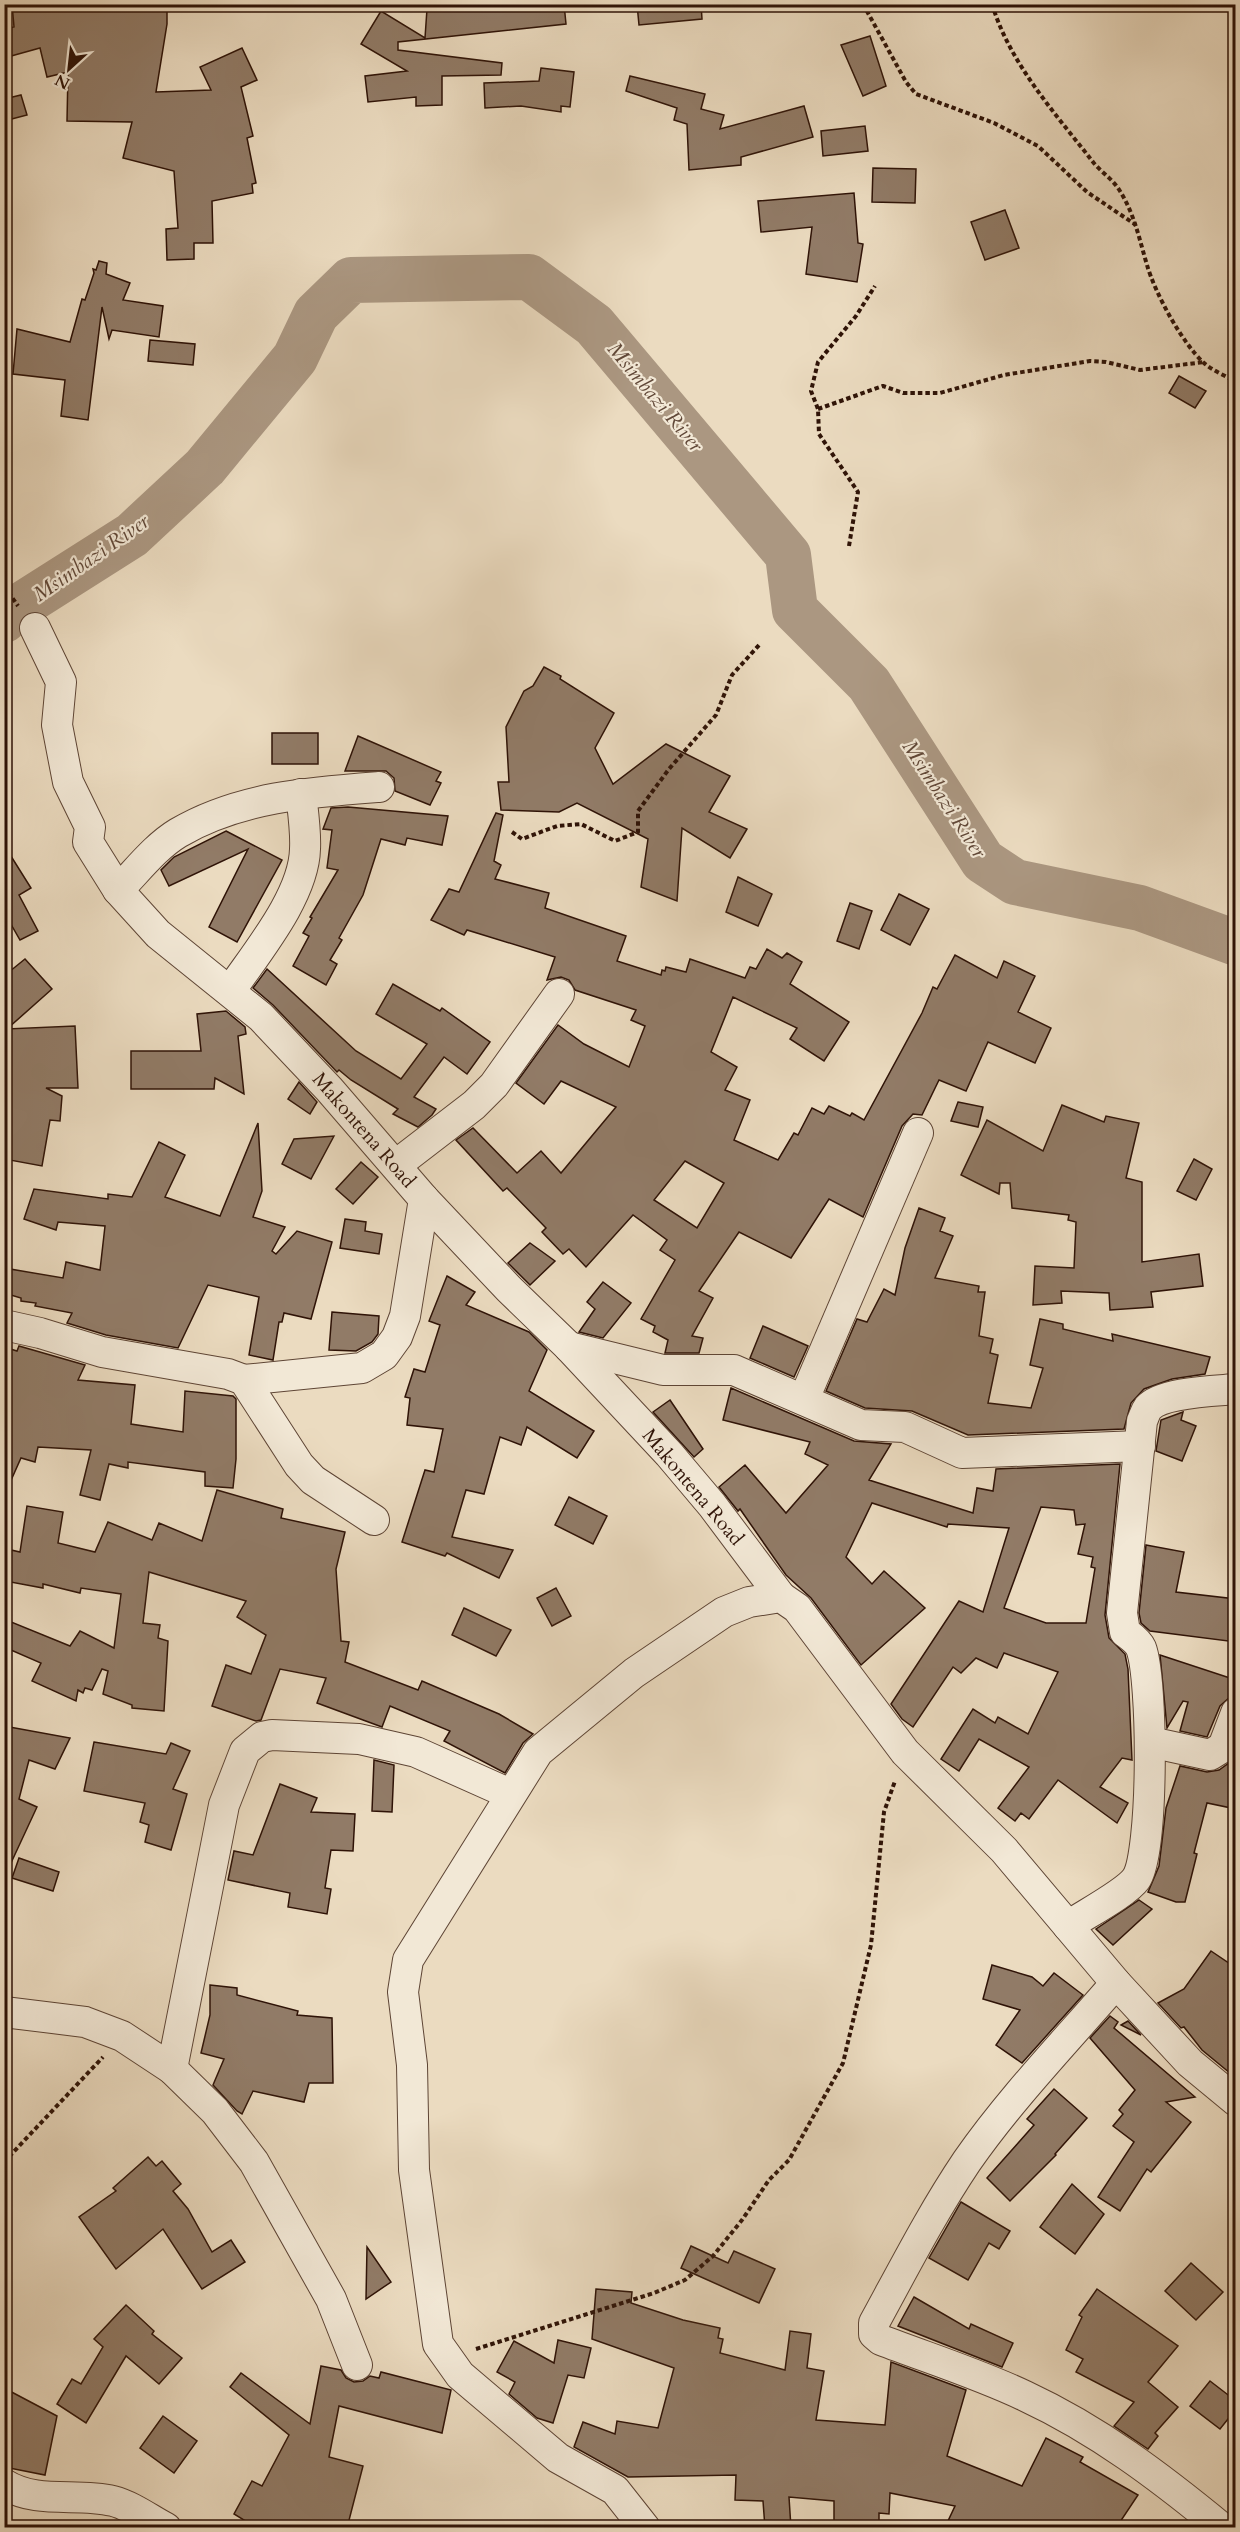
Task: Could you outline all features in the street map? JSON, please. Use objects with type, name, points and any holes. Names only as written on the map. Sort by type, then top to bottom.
[{"type":"street","name":"Makontena Road","points":[[35,628],[61,682],[57,725],[68,782],[90,827],[88,842],[118,890],[158,933],[231,990],[261,1017],[314,1073],[424,1199],[509,1289],[569,1347],[669,1454],[712,1505],[781,1597],[796,1608],[904,1752],[1004,1850],[1116,1983],[1190,2063],[1236,2101]]},
{"type":"street","points":[[118,890],[177,834],[253,802],[301,794],[379,787]]},
{"type":"street","points":[[231,990],[287,905],[300,879],[305,851],[301,794]]},
{"type":"street","points":[[396,1165],[474,1105],[494,1085],[559,994]]},
{"type":"street","points":[[804,1400],[918,1133]]},
{"type":"street","points":[[4,1325],[40,1333],[102,1352],[228,1374],[244,1380],[362,1368],[384,1355],[397,1337],[405,1316],[424,1199]]},
{"type":"street","points":[[569,1347],[663,1370],[734,1370],[861,1425],[904,1427],[963,1453],[1140,1446]]},
{"type":"street","points":[[244,1380],[299,1465],[313,1480],[374,1520]]},
{"type":"street","points":[[1068,1926],[1136,1879],[1142,1862],[1150,1742],[1148,1699],[1141,1646],[1125,1632],[1122,1613],[1142,1421],[1149,1408],[1159,1401],[1184,1394],[1236,1389]]},
{"type":"street","points":[[645,2528],[615,2490],[558,2458],[460,2375],[438,2344],[414,2170],[412,2065],[403,1992],[408,1960],[538,1752],[634,1673],[724,1612],[749,1602],[781,1597]]},
{"type":"street","points":[[1150,1742],[1210,1755],[1223,1747],[1236,1713]]},
{"type":"street","points":[[172,2069],[224,1805],[245,1751],[254,1742],[272,1735],[359,1739],[416,1752],[510,1794]]},
{"type":"street","points":[[1116,1983],[1029,2082],[969,2159],[936,2209],[879,2313],[874,2323],[874,2334],[881,2340],[1024,2395],[1074,2422],[1117,2447],[1162,2478],[1222,2528]]},
{"type":"street","points":[[4,2012],[85,2022],[122,2036],[172,2069],[215,2111],[254,2162],[332,2299],[357,2365]]},
{"type":"street","points":[[4,2484],[21,2494],[112,2501],[166,2528]]},
{"type":"path","points":[[863,4],[906,81],[916,94],[994,123],[1038,146],[1088,192],[1137,226]]},
{"type":"path","points":[[992,4],[1017,59],[1038,92],[1093,163],[1117,187],[1137,226],[1157,291],[1170,317],[1204,363],[1236,382]]},
{"type":"path","points":[[849,546],[858,492],[819,434],[818,410],[811,391],[818,362],[856,316],[875,286]]},
{"type":"path","points":[[818,410],[883,386],[903,393],[940,393],[1004,375],[1090,361],[1106,362],[1140,370],[1204,363]]},
{"type":"path","points":[[512,832],[522,839],[557,826],[581,824],[615,841],[638,832],[638,811],[669,769],[716,715],[732,675],[760,644]]},
{"type":"path","points":[[447,2358],[654,2293],[685,2280],[713,2256],[742,2220],[769,2180],[789,2160],[843,2063],[871,1945],[885,1812],[904,1752]]},
{"type":"path","points":[[4,2162],[122,2036]]},
{"type":"building","points":[[12,4],[167,4],[167,24],[156,92],[211,90],[200,67],[242,48],[257,80],[241,87],[253,136],[247,138],[256,183],[252,184],[253,193],[212,201],[213,243],[194,243],[194,259],[167,260],[166,229],[178,228],[174,171],[123,158],[132,122],[67,121],[68,72],[47,77],[40,48],[4,58],[4,29],[14,27]]},
{"type":"building","points":[[454,4],[564,4],[566,24],[398,42],[398,50],[502,63],[501,75],[442,76],[442,105],[416,106],[416,97],[368,102],[365,76],[407,71],[361,44],[381,11],[425,38],[427,9],[456,11]]},
{"type":"building","points":[[637,4],[701,4],[702,19],[639,25]]},
{"type":"building","points":[[870,36],[886,86],[863,96],[841,45]]},
{"type":"building","points":[[541,68],[574,72],[570,107],[561,106],[561,112],[521,106],[485,108],[484,83],[539,81]]},
{"type":"building","points":[[630,76],[705,94],[701,109],[724,115],[720,129],[804,106],[813,137],[741,157],[741,165],[689,170],[687,124],[674,120],[677,108],[626,91]]},
{"type":"building","points":[[21,95],[27,115],[4,121],[4,99]]},
{"type":"building","points":[[865,126],[868,151],[823,156],[821,131]]},
{"type":"building","points":[[873,168],[916,169],[915,203],[872,202]]},
{"type":"building","points":[[854,193],[858,243],[863,244],[857,282],[806,274],[812,227],[761,232],[758,201]]},
{"type":"building","points":[[1005,210],[1019,248],[985,260],[971,222]]},
{"type":"building","points":[[99,261],[107,263],[106,274],[130,283],[123,300],[163,306],[159,337],[112,330],[109,339],[102,307],[88,420],[61,416],[65,380],[13,374],[17,329],[70,342],[82,299],[85,300],[94,273],[93,269],[96,270]]},
{"type":"building","points":[[150,340],[195,344],[193,365],[148,361]]},
{"type":"building","points":[[1179,376],[1206,391],[1195,408],[1169,393]]},
{"type":"building","points":[[544,667],[561,676],[560,679],[614,713],[595,748],[613,784],[666,744],[730,776],[709,812],[747,829],[730,858],[682,828],[677,901],[641,887],[648,839],[577,803],[559,812],[501,810],[498,782],[509,782],[506,727],[524,691],[533,686]]},
{"type":"building","points":[[272,733],[318,733],[318,764],[272,764]]},
{"type":"building","points":[[358,736],[441,772],[436,781],[441,783],[430,805],[395,791],[394,778],[386,771],[345,771]]},
{"type":"building","points":[[348,807],[448,816],[442,845],[407,838],[405,845],[381,839],[363,895],[339,938],[342,940],[330,960],[337,964],[326,985],[293,966],[309,936],[303,933],[312,918],[310,917],[338,870],[327,868],[332,830],[323,829],[331,808]]},
{"type":"building","points":[[496,813],[503,815],[494,861],[501,865],[495,879],[549,893],[545,908],[626,936],[617,961],[661,975],[662,970],[665,971],[666,967],[686,972],[690,959],[745,978],[750,967],[756,969],[767,949],[782,958],[787,953],[802,962],[790,984],[849,1022],[824,1061],[790,1039],[797,1028],[733,997],[711,1052],[737,1067],[725,1090],[750,1100],[734,1140],[778,1160],[794,1133],[798,1135],[812,1108],[824,1114],[829,1106],[850,1116],[852,1113],[864,1120],[922,1013],[933,987],[937,989],[955,955],[997,978],[1004,961],[1035,976],[1018,1012],[1051,1028],[1035,1063],[988,1042],[966,1091],[939,1080],[922,1115],[913,1114],[902,1126],[863,1217],[829,1199],[791,1258],[739,1232],[699,1291],[713,1298],[692,1336],[703,1338],[699,1353],[665,1353],[668,1340],[653,1332],[655,1326],[641,1319],[675,1260],[660,1250],[667,1240],[633,1215],[586,1267],[569,1249],[563,1254],[542,1232],[546,1228],[507,1188],[503,1191],[456,1140],[473,1128],[517,1173],[541,1151],[561,1173],[616,1107],[561,1081],[544,1104],[516,1083],[558,1025],[584,1044],[629,1067],[645,1026],[631,1020],[636,1010],[575,990],[569,980],[561,977],[547,980],[555,957],[467,930],[464,935],[431,920],[449,889],[459,892]],"holes":[[[685,1161],[724,1183],[697,1228],[654,1200]]]},
{"type":"building","points":[[226,831],[282,860],[237,942],[209,927],[248,849],[169,886],[161,870],[174,857]]},
{"type":"building","points":[[4,845],[31,888],[19,895],[38,931],[20,940],[4,912]]},
{"type":"building","points":[[738,877],[772,894],[758,926],[726,912]]},
{"type":"building","points":[[899,894],[929,909],[910,945],[881,930]]},
{"type":"building","points":[[850,903],[872,911],[859,949],[837,941]]},
{"type":"building","points":[[25,959],[52,989],[7,1029],[75,1026],[78,1088],[46,1088],[62,1096],[60,1121],[50,1120],[42,1166],[4,1159],[4,976]]},
{"type":"building","points":[[267,969],[356,1051],[401,1079],[427,1044],[376,1014],[393,984],[440,1011],[442,1008],[490,1042],[467,1074],[444,1057],[414,1097],[436,1109],[418,1127],[393,1114],[398,1109],[339,1070],[337,1072],[273,1005],[253,988]]},
{"type":"building","points":[[226,1011],[245,1027],[246,1034],[238,1036],[244,1094],[215,1078],[214,1089],[131,1089],[131,1051],[201,1051],[197,1014]]},
{"type":"building","points":[[299,1082],[317,1102],[310,1114],[288,1099]]},
{"type":"building","points":[[958,1102],[983,1107],[978,1127],[951,1121]]},
{"type":"building","points":[[1062,1105],[1104,1122],[1106,1116],[1139,1123],[1126,1178],[1142,1182],[1142,1262],[1199,1254],[1203,1286],[1151,1292],[1153,1307],[1110,1310],[1109,1293],[1061,1291],[1062,1303],[1033,1305],[1035,1266],[1074,1268],[1076,1222],[1068,1220],[1069,1215],[1012,1208],[1010,1183],[1000,1183],[999,1194],[961,1175],[987,1120],[1043,1151]]},
{"type":"building","points":[[258,1123],[262,1191],[253,1217],[285,1227],[272,1251],[276,1254],[297,1231],[332,1242],[311,1319],[284,1313],[282,1322],[279,1322],[273,1360],[249,1355],[259,1297],[208,1285],[178,1348],[106,1335],[67,1323],[72,1313],[35,1306],[36,1303],[21,1301],[21,1298],[4,1293],[4,1268],[63,1278],[66,1262],[100,1270],[105,1226],[58,1222],[56,1230],[24,1219],[34,1189],[108,1199],[108,1194],[132,1197],[159,1142],[185,1155],[165,1197],[220,1216]]},
{"type":"building","points":[[334,1136],[311,1179],[282,1164],[294,1139]]},
{"type":"building","points":[[1194,1159],[1212,1169],[1196,1200],[1177,1191]]},
{"type":"building","points":[[361,1162],[378,1177],[353,1204],[336,1189]]},
{"type":"building","points":[[919,1208],[945,1218],[940,1231],[953,1236],[935,1278],[979,1286],[978,1292],[985,1292],[979,1336],[993,1339],[990,1353],[998,1355],[988,1403],[1031,1408],[1043,1368],[1030,1365],[1040,1319],[1063,1324],[1063,1329],[1113,1341],[1112,1334],[1210,1357],[1205,1374],[1172,1379],[1144,1389],[1131,1403],[1124,1429],[968,1435],[912,1411],[865,1408],[826,1391],[857,1319],[867,1322],[884,1289],[895,1295],[905,1248]]},
{"type":"building","points":[[345,1219],[366,1222],[365,1231],[382,1234],[379,1254],[340,1248]]},
{"type":"building","points":[[530,1243],[555,1261],[530,1285],[508,1263]]},
{"type":"building","points":[[447,1276],[475,1292],[466,1305],[529,1332],[547,1350],[529,1391],[594,1431],[577,1458],[527,1427],[521,1445],[500,1437],[484,1494],[466,1490],[452,1537],[513,1550],[499,1578],[447,1553],[445,1556],[402,1542],[425,1470],[434,1472],[443,1429],[407,1425],[410,1398],[405,1397],[414,1369],[425,1372],[440,1325],[429,1321]]},
{"type":"building","points":[[603,1282],[631,1303],[603,1338],[579,1332],[595,1309],[587,1302]]},
{"type":"building","points":[[332,1312],[379,1316],[378,1334],[372,1342],[356,1351],[329,1350]]},
{"type":"building","points":[[763,1326],[808,1346],[794,1377],[750,1358]]},
{"type":"building","points":[[19,1346],[85,1365],[78,1380],[135,1385],[131,1424],[183,1432],[185,1391],[233,1396],[236,1399],[236,1459],[233,1488],[205,1486],[205,1472],[128,1462],[128,1468],[109,1464],[100,1500],[80,1495],[91,1450],[38,1447],[35,1462],[21,1458],[4,1496],[4,1347],[17,1351]]},
{"type":"building","points":[[731,1388],[854,1441],[891,1444],[869,1480],[973,1513],[977,1488],[993,1491],[996,1469],[1120,1464],[1105,1615],[1109,1638],[1125,1654],[1128,1669],[1132,1760],[1122,1758],[1100,1787],[1128,1803],[1117,1823],[1058,1780],[1029,1819],[1021,1813],[1015,1821],[998,1808],[1029,1767],[979,1739],[959,1771],[941,1759],[973,1709],[995,1723],[998,1717],[1028,1734],[1058,1672],[1004,1653],[997,1668],[976,1658],[961,1673],[953,1667],[913,1727],[902,1719],[891,1704],[959,1601],[983,1612],[1009,1528],[948,1524],[947,1527],[872,1503],[846,1557],[872,1584],[884,1571],[925,1608],[861,1665],[811,1598],[786,1575],[740,1509],[738,1511],[719,1487],[745,1465],[786,1513],[828,1465],[805,1454],[810,1442],[723,1420]],"holes":[[[1041,1507],[1074,1510],[1076,1525],[1085,1524],[1078,1554],[1093,1557],[1091,1567],[1095,1568],[1086,1623],[1046,1623],[1004,1608]]]},
{"type":"building","points":[[670,1400],[703,1449],[694,1457],[653,1412]]},
{"type":"building","points":[[1183,1412],[1181,1420],[1196,1426],[1182,1461],[1156,1451],[1161,1420]]},
{"type":"building","points":[[217,1490],[283,1509],[281,1518],[345,1532],[336,1569],[341,1641],[349,1642],[345,1662],[418,1690],[422,1681],[499,1714],[533,1734],[523,1743],[505,1773],[444,1741],[450,1731],[390,1706],[382,1727],[317,1703],[326,1678],[280,1669],[261,1720],[256,1721],[212,1706],[226,1665],[251,1674],[266,1635],[237,1617],[246,1601],[149,1572],[143,1623],[160,1625],[158,1638],[168,1641],[164,1711],[132,1708],[132,1705],[103,1694],[108,1671],[102,1669],[92,1690],[85,1688],[83,1693],[78,1690],[76,1701],[32,1681],[41,1663],[4,1647],[4,1619],[70,1646],[80,1631],[114,1648],[121,1594],[81,1588],[80,1593],[43,1584],[43,1588],[5,1581],[11,1550],[20,1552],[27,1506],[63,1512],[58,1543],[95,1552],[108,1522],[152,1540],[159,1523],[202,1541]]},
{"type":"building","points":[[569,1497],[607,1516],[593,1544],[555,1525]]},
{"type":"building","points":[[1146,1545],[1184,1552],[1176,1592],[1236,1599],[1236,1642],[1150,1631],[1141,1623],[1139,1613]]},
{"type":"building","points":[[556,1588],[571,1616],[552,1626],[537,1598]]},
{"type":"building","points":[[464,1608],[511,1630],[496,1656],[452,1635]]},
{"type":"building","points":[[1160,1655],[1236,1680],[1230,1697],[1220,1706],[1207,1737],[1180,1731],[1188,1702],[1183,1701],[1167,1728]]},
{"type":"building","points":[[4,1726],[70,1738],[55,1769],[29,1760],[19,1799],[37,1807],[4,1878]]},
{"type":"building","points":[[94,1742],[166,1754],[171,1743],[190,1751],[173,1789],[187,1794],[171,1850],[145,1842],[149,1825],[140,1822],[145,1803],[84,1791]]},
{"type":"building","points":[[1236,1758],[1236,1809],[1207,1803],[1194,1853],[1197,1854],[1185,1902],[1176,1902],[1148,1892],[1159,1866],[1166,1808],[1180,1766],[1207,1772],[1219,1770]]},
{"type":"building","points":[[374,1760],[394,1765],[392,1812],[372,1811]]},
{"type":"building","points":[[280,1784],[317,1798],[311,1812],[355,1814],[353,1851],[331,1850],[325,1888],[331,1889],[327,1914],[288,1907],[290,1893],[228,1880],[234,1851],[253,1855]]},
{"type":"building","points":[[19,1858],[59,1872],[53,1891],[12,1878]]},
{"type":"building","points":[[1139,1900],[1152,1909],[1113,1945],[1096,1929]]},
{"type":"building","points":[[1211,1951],[1236,1968],[1236,2078],[1202,2050],[1184,2027],[1181,2028],[1158,2003],[1184,1989]]},
{"type":"building","points":[[992,1965],[1032,1977],[1043,1986],[1054,1973],[1083,1995],[1022,2063],[996,2045],[1020,2010],[983,1999]]},
{"type":"building","points":[[210,1985],[237,1988],[237,1995],[298,2011],[297,2015],[332,2018],[333,2083],[309,2083],[304,2102],[253,2091],[242,2114],[237,2111],[213,2085],[224,2059],[201,2053],[210,2015]]},
{"type":"building","points":[[1110,2016],[1118,2022],[1114,2028],[1195,2097],[1166,2102],[1191,2122],[1151,2172],[1147,2169],[1120,2211],[1098,2197],[1134,2142],[1113,2126],[1123,2114],[1119,2110],[1135,2090],[1090,2038]]},
{"type":"building","points":[[1128,2021],[1141,2035],[1121,2025]]},
{"type":"building","points":[[1054,2089],[1087,2118],[1056,2155],[1010,2201],[987,2178],[1034,2125],[1027,2119]]},
{"type":"building","points":[[148,2157],[156,2166],[162,2161],[181,2184],[173,2191],[188,2209],[212,2252],[231,2240],[245,2262],[202,2289],[163,2229],[116,2269],[79,2217],[116,2191],[113,2188]]},
{"type":"building","points":[[1072,2184],[1104,2214],[1075,2254],[1040,2227]]},
{"type":"building","points":[[961,2202],[1010,2231],[999,2249],[989,2243],[968,2280],[929,2258]]},
{"type":"building","points":[[691,2246],[728,2263],[734,2251],[775,2269],[759,2303],[681,2268]]},
{"type":"building","points":[[367,2247],[391,2282],[366,2299]]},
{"type":"building","points":[[1191,2263],[1223,2292],[1196,2320],[1165,2291]]},
{"type":"building","points":[[596,2289],[632,2292],[631,2303],[683,2320],[720,2328],[718,2338],[723,2339],[720,2353],[785,2370],[790,2331],[811,2334],[807,2368],[824,2371],[816,2420],[885,2425],[891,2362],[966,2390],[947,2456],[1022,2486],[1046,2438],[1083,2457],[1080,2462],[1138,2495],[1116,2528],[963,2528],[948,2521],[955,2506],[890,2493],[889,2514],[879,2513],[879,2528],[834,2528],[834,2501],[789,2497],[791,2528],[765,2528],[763,2501],[735,2500],[736,2475],[628,2477],[574,2447],[583,2422],[615,2434],[617,2421],[658,2428],[674,2368],[592,2339]]},
{"type":"building","points":[[1097,2289],[1178,2346],[1148,2382],[1178,2407],[1155,2433],[1158,2436],[1148,2449],[1114,2426],[1134,2402],[1076,2372],[1083,2359],[1066,2350],[1082,2317],[1079,2315]]},
{"type":"building","points":[[914,2297],[969,2329],[971,2324],[1013,2343],[1002,2367],[898,2326]]},
{"type":"building","points":[[126,2305],[154,2331],[152,2334],[182,2358],[159,2384],[126,2356],[86,2423],[57,2404],[72,2379],[81,2384],[103,2347],[94,2339]]},
{"type":"building","points":[[558,2340],[591,2348],[584,2378],[568,2375],[553,2423],[537,2418],[509,2394],[515,2382],[497,2372],[514,2341],[554,2363]]},
{"type":"building","points":[[321,2366],[341,2370],[346,2378],[354,2382],[363,2381],[370,2376],[379,2378],[381,2372],[451,2390],[442,2433],[339,2406],[329,2457],[363,2466],[347,2528],[257,2528],[234,2514],[252,2481],[262,2486],[289,2435],[230,2387],[241,2373],[310,2424]]},
{"type":"building","points":[[1210,2381],[1236,2401],[1236,2409],[1220,2429],[1190,2406]]},
{"type":"building","points":[[4,2388],[57,2416],[45,2475],[4,2467]]},
{"type":"building","points":[[163,2416],[197,2441],[174,2473],[140,2448]]},
{"type":"waterway","name":"Msimbazi River","points":[[4,620],[9,613],[132,535],[205,467],[295,358],[316,314],[351,280],[529,277],[594,325],[788,555],[795,610],[869,684],[983,861],[1015,882],[1140,908],[1236,943]]}]
